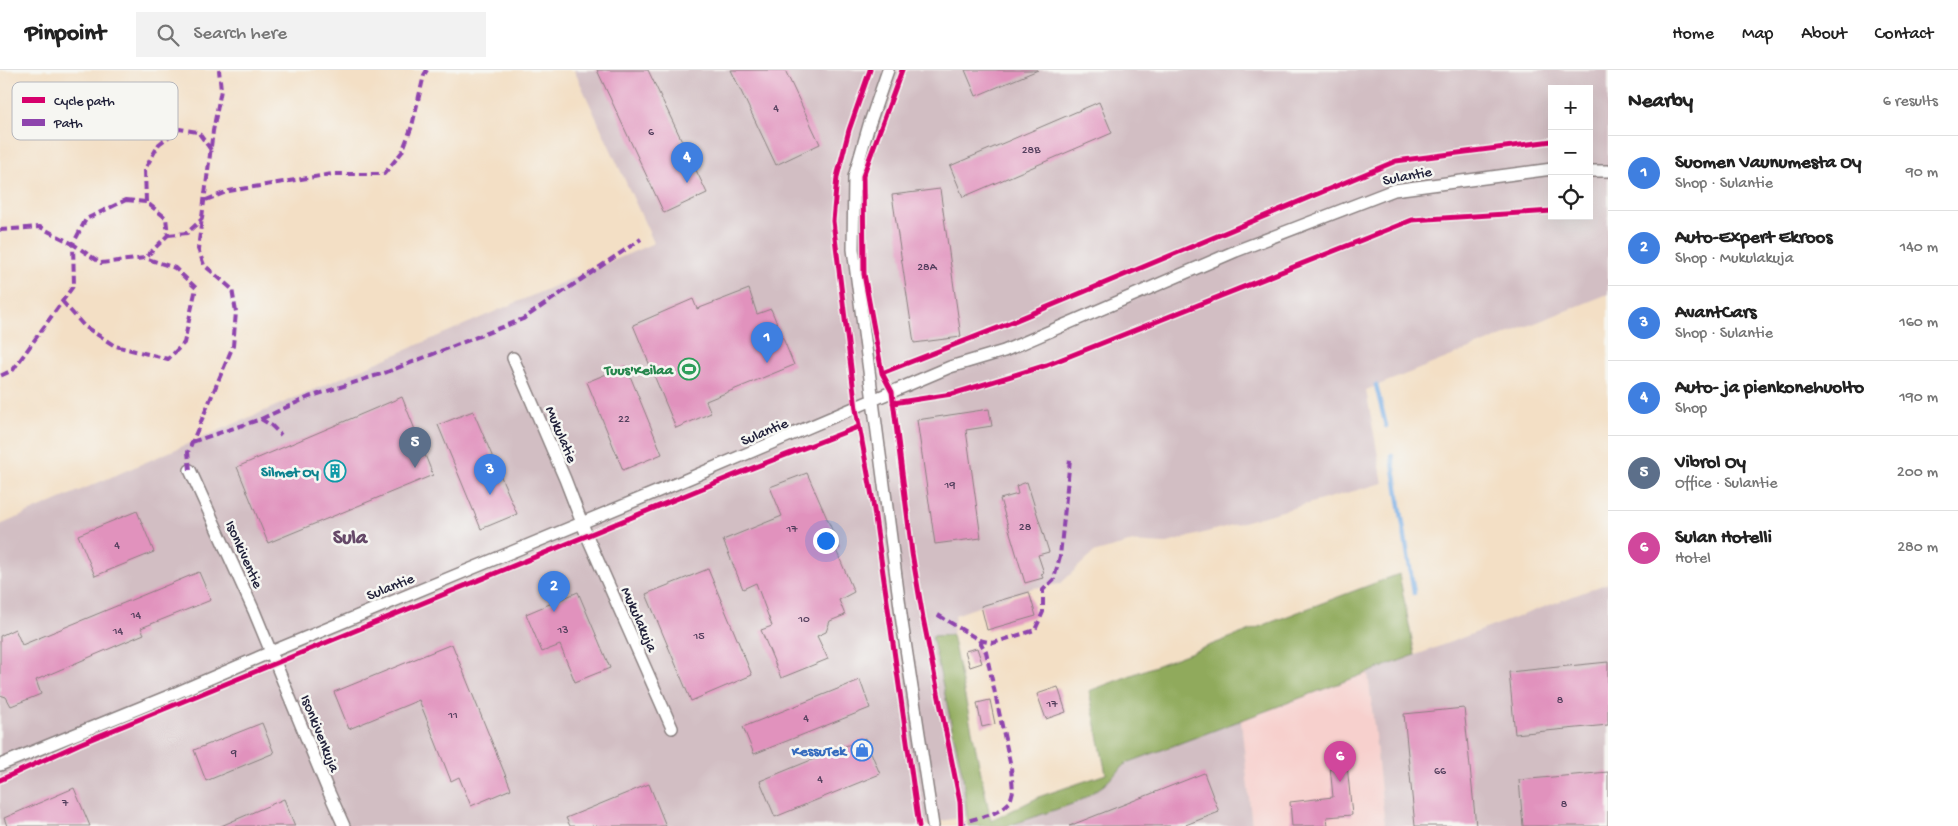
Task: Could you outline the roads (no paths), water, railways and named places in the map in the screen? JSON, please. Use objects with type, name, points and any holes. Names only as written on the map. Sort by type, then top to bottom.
[{"type":"street","points":[[888,70],[854,177],[852,206],[853,249],[902,622],[933,826]]},
{"type":"street","name":"Sulantie","points":[[0,765],[856,409],[872,400],[950,368],[1004,351],[1236,252],[1394,190],[1548,170]]},
{"type":"street","points":[[1593,170],[1608,171]]},
{"type":"street","name":"Mukulatie","points":[[513,358],[582,522]]},
{"type":"street","name":"Isonkiventie","points":[[190,470],[271,652]]},
{"type":"street","name":"Mukulakuja","points":[[582,522],[672,728]]},
{"type":"street","name":"Isonkivenkuja","points":[[271,652],[344,826]]},
{"type":"waterway","points":[[1376,385],[1386,426]]},
{"type":"waterway","points":[[1392,456],[1414,593]]},
{"type":"place","name":"Auto- ja pienkonehuolto","points":[[687,183]]},
{"type":"place","name":"Suomen Vaunumesta Oy","points":[[767,363]]},
{"type":"place","name":"Tuus'Keilaa","points":[[689,369]]},
{"type":"place","name":"Vibrol Oy","points":[[415,468]]},
{"type":"place","name":"Silmet Oy","points":[[335,471]]},
{"type":"place","name":"AvantCars","points":[[490,495]]},
{"type":"place","name":"Auto-Expert Ekroos","points":[[554,612]]},
{"type":"place","name":"KessuTek","points":[[862,750]]},
{"type":"place","name":"Sulan Hotelli","points":[[1340,782]]},
{"type":"district","name":"Sula","points":[[350,536]]}]
